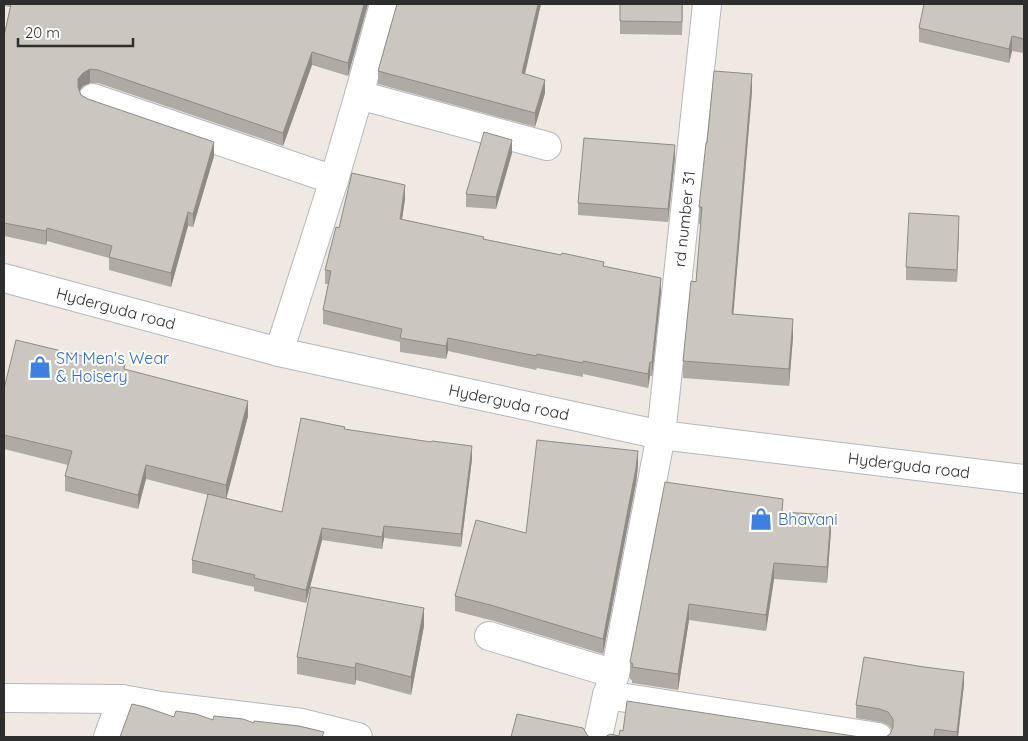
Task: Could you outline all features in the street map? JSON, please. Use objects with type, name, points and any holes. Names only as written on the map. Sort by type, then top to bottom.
[{"type":"street","points":[[279,352],[360,95],[384,4]]},
{"type":"street","name":"rd number 31","points":[[598,737],[611,684],[661,435],[707,4]]},
{"type":"street","points":[[360,95],[547,146]]},
{"type":"street","points":[[93,98],[334,180]]},
{"type":"street","name":"Hyderguda road","points":[[4,278],[279,352],[661,435],[1024,479]]},
{"type":"street","points":[[489,636],[611,684],[878,737]]},
{"type":"street","points":[[4,698],[122,699],[161,706],[302,723],[358,737]]},
{"type":"street","points":[[108,737],[122,699]]},
{"type":"building","points":[[11,4],[364,4],[348,63],[312,52],[283,133],[98,70],[90,69],[78,79],[81,95],[88,99],[214,142],[193,214],[188,212],[171,273],[109,257],[112,246],[47,228],[46,231],[4,223],[4,36]]},
{"type":"building","points":[[397,4],[538,4],[522,73],[545,80],[535,113],[378,71]]},
{"type":"building","points":[[620,4],[682,4],[682,22],[620,21]]},
{"type":"building","points":[[924,4],[1024,4],[1024,39],[1012,36],[1009,49],[919,28]]},
{"type":"building","points":[[714,71],[752,74],[732,314],[793,319],[789,369],[683,361],[691,281],[696,282],[702,207],[699,207]]},
{"type":"building","points":[[484,132],[512,140],[496,197],[466,194]]},
{"type":"building","points":[[584,138],[675,145],[668,209],[578,203]]},
{"type":"building","points":[[352,173],[405,185],[400,219],[484,237],[483,239],[604,262],[603,266],[661,278],[652,362],[650,362],[648,374],[583,361],[583,363],[537,354],[536,356],[448,338],[446,346],[400,338],[402,329],[323,310],[331,271],[325,270],[336,227],[339,228]]},
{"type":"building","points":[[909,213],[959,216],[957,270],[906,267]]},
{"type":"building","points":[[16,340],[95,359],[96,357],[125,364],[124,369],[248,401],[226,485],[146,465],[138,495],[65,476],[72,451],[4,435],[4,389]]},
{"type":"building","points":[[301,418],[345,427],[344,429],[472,446],[461,534],[384,526],[382,537],[322,528],[306,590],[254,578],[255,575],[192,560],[208,494],[282,512]]},
{"type":"building","points":[[537,440],[638,451],[603,639],[455,596],[476,520],[526,533]]},
{"type":"building","points":[[665,482],[783,499],[782,512],[831,515],[827,567],[774,563],[766,615],[689,604],[678,674],[632,667],[633,664],[630,662]]},
{"type":"building","points":[[311,587],[424,608],[411,677],[356,663],[355,668],[297,657]]},
{"type":"building","points":[[864,657],[964,672],[957,732],[935,729],[934,737],[886,737],[890,734],[893,727],[893,719],[888,712],[856,705]]},
{"type":"building","points":[[627,701],[860,737],[605,737],[610,734],[619,736],[620,730],[623,731]]},
{"type":"building","points":[[132,704],[174,717],[176,711],[196,714],[213,720],[214,716],[243,719],[254,723],[254,721],[299,726],[324,732],[322,737],[120,737]]},
{"type":"building","points":[[517,714],[583,728],[590,737],[511,737]]},
{"type":"place","name":"SM Men's Wear & Hoisery","points":[[40,367]]},
{"type":"place","name":"Bhavani","points":[[761,519]]}]
